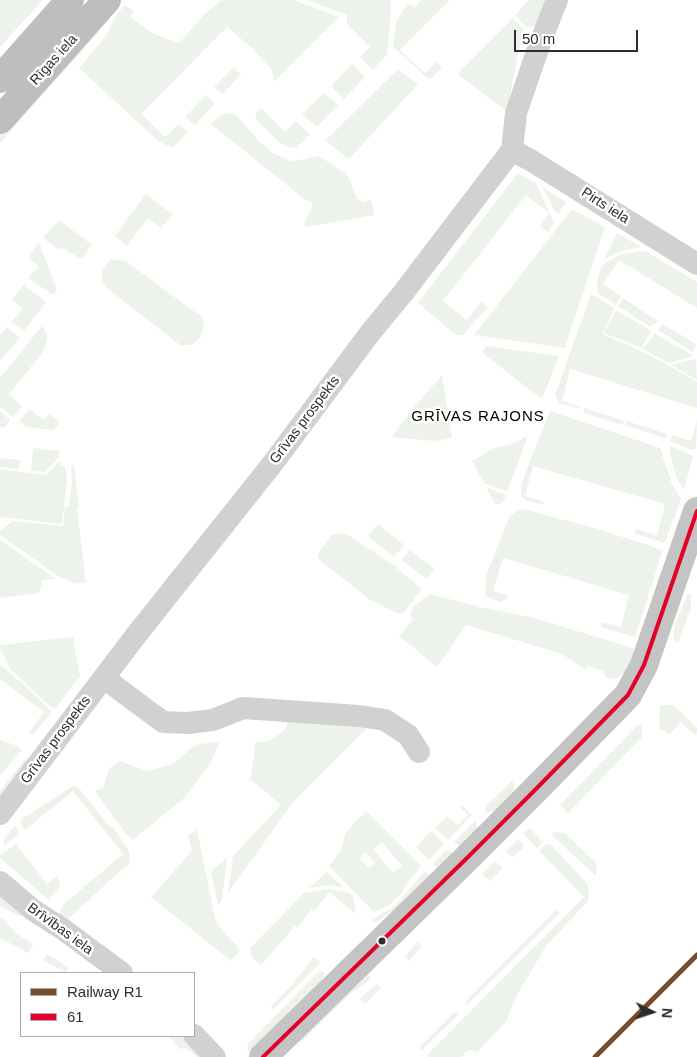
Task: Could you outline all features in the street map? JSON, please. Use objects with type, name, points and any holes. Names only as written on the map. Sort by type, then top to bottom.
[{"type":"highway","name":"Rīgas iela","points":[[0,79],[70,0]]},
{"type":"highway","name":"Rīgas iela","points":[[0,120],[107,0]]},
{"type":"main road","points":[[263,1057],[534,791],[628,695],[644,665],[697,511]]},
{"type":"street","points":[[512,150],[516,113],[557,0]]},
{"type":"street","name":"Pirts iela","points":[[512,150],[532,160],[697,264]]},
{"type":"street","name":"Grīvas prospekts","points":[[0,814],[154,612],[273,463],[370,333],[403,293],[512,150]]},
{"type":"street","points":[[104,678],[163,722],[188,723],[213,720],[243,708],[359,716],[385,720],[408,735],[419,752]]},
{"type":"street","name":"Brīvības iela","points":[[0,882],[33,910],[64,930],[121,972]]},
{"type":"street","points":[[195,1036],[215,1057]]},
{"type":"shaded area","points":[[0,0],[43,0],[0,47]]},
{"type":"shaded area","points":[[221,0],[293,0],[339,17],[274,82],[272,70],[252,48],[227,27],[141,114],[164,136],[167,136],[178,124],[188,132],[173,147],[158,141],[79,68],[106,36],[116,15],[125,5],[134,11],[130,17],[154,34],[179,43],[203,16]]},
{"type":"shaded area","points":[[307,0],[391,0],[387,54],[373,70],[360,57],[370,47],[347,24],[347,14]]},
{"type":"shaded area","points":[[421,0],[450,0],[400,50],[425,73],[436,62],[442,67],[432,78],[427,78],[393,46],[396,22],[407,4],[415,7]]},
{"type":"shaded area","points":[[529,0],[545,0],[547,7],[538,26],[527,27],[515,15]]},
{"type":"shaded area","points":[[109,11],[97,34],[0,143],[0,135],[8,124]]},
{"type":"shaded area","points":[[513,18],[524,30],[508,106],[505,110],[457,74]]},
{"type":"shaded area","points":[[352,64],[365,77],[344,99],[331,86]]},
{"type":"shaded area","points":[[234,67],[241,74],[223,94],[214,87]]},
{"type":"shaded area","points":[[398,69],[418,84],[349,159],[325,141]]},
{"type":"shaded area","points":[[324,93],[338,105],[317,127],[302,114]]},
{"type":"shaded area","points":[[206,95],[215,103],[195,125],[185,117]]},
{"type":"shaded area","points":[[262,109],[285,132],[295,121],[310,134],[296,148],[280,143],[255,119],[257,112]]},
{"type":"shaded area","points":[[226,113],[234,114],[273,153],[289,161],[319,156],[347,174],[357,198],[363,202],[371,200],[375,215],[306,227],[304,224],[313,204],[211,124],[218,117]]},
{"type":"shaded area","points":[[518,173],[536,183],[554,223],[548,232],[540,226],[549,213],[526,195],[443,301],[467,320],[481,302],[488,307],[463,335],[456,335],[418,303]]},
{"type":"shaded area","points":[[542,187],[566,202],[559,213],[556,213]]},
{"type":"shaded area","points":[[146,194],[173,214],[161,228],[148,218],[127,246],[115,236]]},
{"type":"shaded area","points":[[572,209],[605,227],[565,348],[474,335]]},
{"type":"shaded area","points":[[59,220],[92,245],[83,257],[78,258],[62,247],[59,250],[43,238]]},
{"type":"shaded area","points":[[617,233],[641,247],[624,250],[604,260]]},
{"type":"shaded area","points":[[39,243],[57,290],[53,295],[28,278],[39,266],[28,257]]},
{"type":"shaded area","points":[[645,251],[697,282],[697,308],[619,260],[603,284],[621,296],[616,305],[598,293],[597,280],[602,265],[621,254]]},
{"type":"shaded area","points":[[110,259],[126,261],[203,318],[204,327],[201,337],[192,345],[180,345],[108,289],[102,281],[102,271]]},
{"type":"shaded area","points":[[23,285],[46,302],[24,331],[11,322],[23,309],[12,300]]},
{"type":"shaded area","points":[[591,294],[614,308],[603,334],[661,361],[697,382],[697,408],[570,369],[562,401],[580,407],[579,409],[559,403],[555,395]]},
{"type":"shaded area","points":[[623,298],[658,321],[650,327],[618,306]]},
{"type":"shaded area","points":[[616,310],[651,331],[641,348],[604,333]]},
{"type":"shaded area","points":[[663,324],[696,344],[693,352],[658,330]]},
{"type":"shaded area","points":[[42,326],[47,333],[47,340],[42,353],[9,394],[22,406],[13,417],[0,407],[0,378]]},
{"type":"shaded area","points":[[7,327],[20,338],[0,361],[0,335]]},
{"type":"shaded area","points":[[655,334],[694,356],[669,363],[643,349]]},
{"type":"shaded area","points":[[486,346],[559,356],[542,399],[482,353]]},
{"type":"shaded area","points":[[696,359],[697,380],[671,365]]},
{"type":"shaded area","points":[[442,375],[452,438],[434,441],[392,437],[411,411]]},
{"type":"shaded area","points":[[584,408],[625,421],[622,425],[584,413]]},
{"type":"shaded area","points":[[30,409],[44,420],[49,414],[60,423],[53,430],[26,427],[19,421]]},
{"type":"shaded area","points":[[0,411],[10,420],[5,428],[0,427]]},
{"type":"shaded area","points":[[550,411],[660,448],[672,484],[681,499],[665,543],[635,534],[636,529],[657,535],[665,504],[533,466],[525,496],[544,502],[543,505],[525,500],[521,495],[521,486]]},
{"type":"shaded area","points":[[697,420],[696,449],[692,450],[670,441],[672,435],[691,441]]},
{"type":"shaded area","points":[[627,421],[667,434],[665,438],[625,425]]},
{"type":"shaded area","points":[[528,436],[507,492],[484,483],[472,461],[494,448],[510,445]]},
{"type":"shaded area","points":[[670,446],[693,456],[684,490],[677,479],[670,454]]},
{"type":"shaded area","points":[[33,448],[60,451],[59,457],[44,472],[31,471]]},
{"type":"shaded area","points":[[0,458],[20,460],[19,469],[0,467]]},
{"type":"shaded area","points":[[60,461],[61,466],[65,466],[67,480],[62,524],[0,517],[0,469],[46,475]]},
{"type":"shaded area","points":[[74,465],[86,582],[75,584],[61,578],[0,535],[0,531],[13,521],[63,526],[65,507],[69,507],[72,481],[71,466]]},
{"type":"shaded area","points":[[486,487],[506,495],[503,502],[495,504]]},
{"type":"shaded area","points":[[521,509],[598,529],[663,550],[635,637],[601,627],[601,622],[621,627],[629,595],[503,558],[493,591],[509,596],[501,602],[485,595],[486,576],[509,518]]},
{"type":"shaded area","points":[[378,524],[404,545],[394,557],[368,536]]},
{"type":"shaded area","points":[[345,533],[395,566],[422,589],[403,613],[396,613],[369,599],[317,558],[321,549],[332,535]]},
{"type":"shaded area","points":[[0,540],[56,579],[43,580],[39,593],[0,598]]},
{"type":"shaded area","points":[[410,550],[435,569],[427,579],[401,560]]},
{"type":"shaded area","points":[[688,593],[691,594],[691,608],[678,643],[673,639],[675,623]]},
{"type":"shaded area","points":[[430,594],[484,608],[535,618],[642,651],[633,667],[617,678],[608,679],[603,671],[588,666],[586,670],[562,654],[466,625],[437,667],[399,636],[413,619],[410,615],[413,607]]},
{"type":"shaded area","points":[[73,637],[80,676],[54,710],[11,670],[0,649],[0,645]]},
{"type":"shaded area","points":[[0,664],[52,712],[33,735],[29,732],[44,712],[0,679]]},
{"type":"shaded area","points":[[660,705],[674,705],[697,728],[697,733],[695,735],[681,722],[669,735],[664,730],[659,730]]},
{"type":"shaded area","points":[[288,718],[371,724],[294,801],[228,893],[233,856],[281,805],[250,779],[255,751],[254,743],[271,740],[285,730]]},
{"type":"shaded area","points":[[642,724],[642,737],[568,813],[560,805],[638,725]]},
{"type":"shaded area","points":[[0,740],[15,745],[22,750],[0,776]]},
{"type":"shaded area","points":[[220,741],[210,764],[184,798],[133,840],[126,834],[95,791],[103,788],[109,769],[120,761],[147,771],[173,764],[195,745]]},
{"type":"shaded area","points":[[27,757],[29,765],[0,801],[0,791]]},
{"type":"shaded area","points":[[512,781],[514,792],[495,811],[487,813],[485,810],[486,806]]},
{"type":"shaded area","points":[[73,786],[78,787],[109,826],[114,828],[129,851],[130,858],[129,865],[66,921],[60,916],[60,910],[65,903],[123,854],[73,791],[25,830],[20,823],[22,819]]},
{"type":"shaded area","points":[[462,806],[472,815],[448,840],[435,828],[447,816],[458,825],[468,815],[460,807]]},
{"type":"shaded area","points":[[366,811],[421,866],[401,894],[389,905],[374,912],[329,866],[341,850],[346,832]],"holes":[[[382,842],[402,866],[393,873],[373,849]],[[365,852],[375,862],[369,868],[359,858]]]},
{"type":"shaded area","points":[[476,820],[477,829],[460,847],[454,842]]},
{"type":"shaded area","points":[[16,826],[20,833],[4,846],[3,841]]},
{"type":"shaded area","points":[[529,828],[543,842],[537,848],[523,834]]},
{"type":"shaded area","points":[[197,830],[216,923],[240,950],[231,961],[151,897],[192,851],[188,835]]},
{"type":"shaded area","points":[[431,831],[444,844],[429,860],[416,847]]},
{"type":"shaded area","points":[[553,832],[565,833],[597,864],[596,876],[553,836]]},
{"type":"shaded area","points":[[518,839],[525,846],[513,857],[505,852]]},
{"type":"shaded area","points":[[16,844],[47,884],[56,877],[60,882],[60,886],[49,900],[0,858],[0,855]]},
{"type":"shaded area","points":[[550,844],[587,883],[588,901],[546,946],[517,995],[506,1022],[477,1052],[469,1050],[462,1057],[429,1057],[427,1055],[584,897],[539,851],[545,845]]},
{"type":"shaded area","points":[[445,851],[451,851],[452,855],[439,867],[436,867],[433,863]]},
{"type":"shaded area","points":[[227,857],[222,900],[218,905],[211,872]]},
{"type":"shaded area","points":[[495,861],[503,868],[490,881],[482,874]]},
{"type":"shaded area","points":[[425,871],[430,875],[397,908],[375,923],[373,920],[395,906]]},
{"type":"shaded area","points":[[327,872],[344,888],[331,885],[309,888]]},
{"type":"shaded area","points":[[328,889],[347,892],[353,897],[356,914],[329,892],[314,911],[312,909],[297,928],[295,926],[261,965],[252,958],[250,948],[304,893]]},
{"type":"shaded area","points":[[0,892],[24,915],[20,916],[0,906]]},
{"type":"shaded area","points":[[557,909],[560,913],[467,1005],[465,1002]]},
{"type":"shaded area","points":[[0,918],[15,932],[33,944],[28,953],[0,938]]},
{"type":"shaded area","points":[[417,942],[422,946],[409,961],[405,957]]},
{"type":"shaded area","points":[[47,954],[68,968],[66,972],[64,972],[43,960]]},
{"type":"shaded area","points":[[314,957],[321,962],[274,1009],[271,1007],[290,987]]},
{"type":"shaded area","points":[[323,971],[325,974],[318,986],[253,1054],[247,1050],[248,1044],[318,972]]},
{"type":"shaded area","points":[[368,975],[371,979],[350,994],[301,1042],[298,1038]]},
{"type":"shaded area","points":[[377,984],[381,988],[366,1003],[359,999]]},
{"type":"shaded area","points":[[455,1012],[458,1015],[422,1050],[419,1048]]},
{"type":"shaded area","points":[[182,1037],[204,1057],[197,1057],[186,1048],[180,1049],[170,1038]]},
{"type":"rail line","name":"R1","points":[[595,1057],[697,955]]},
{"type":"transit line","name":"61","points":[[263,1057],[466,859],[628,695],[644,665],[697,511]]},
{"type":"district","name":"GRĪVAS RAJONS","points":[[478,417]]}]
